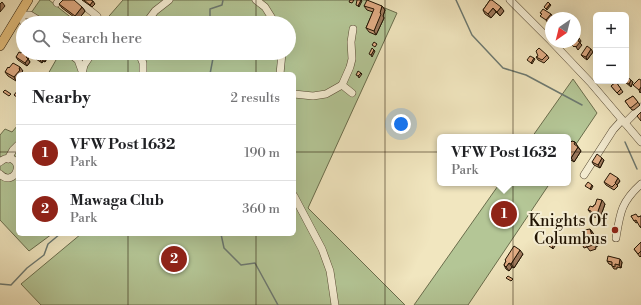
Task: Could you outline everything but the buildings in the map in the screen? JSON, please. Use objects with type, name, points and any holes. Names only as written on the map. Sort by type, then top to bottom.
[{"type":"main road","points":[[22,16],[28,0]]},
{"type":"main road","points":[[0,46],[16,25]]},
{"type":"street","points":[[77,0],[97,16]]},
{"type":"street","points":[[151,16],[155,11],[169,0]]},
{"type":"street","points":[[256,0],[265,7],[271,16]]},
{"type":"street","points":[[510,0],[545,34]]},
{"type":"street","points":[[296,94],[313,96],[326,94],[342,85],[350,67],[352,58],[351,42],[353,29]]},
{"type":"street","points":[[558,48],[641,142]]},
{"type":"street","points":[[78,60],[82,72]]},
{"type":"street","points":[[82,72],[87,60]]},
{"type":"street","points":[[142,60],[143,72]]},
{"type":"street","points":[[280,72],[281,60]]},
{"type":"street","points":[[342,85],[352,93]]},
{"type":"street","points":[[584,175],[613,130],[641,107]]},
{"type":"street","points":[[8,159],[16,147]]},
{"type":"street","points":[[0,162],[8,159],[13,160],[16,163]]},
{"type":"street","points":[[0,174],[8,178],[14,176],[16,173]]},
{"type":"street","points":[[616,238],[623,205],[631,193],[641,184]]},
{"type":"street","points":[[296,200],[322,249],[330,271],[335,305]]},
{"type":"green space","points":[[40,0],[49,0],[69,16],[29,16]]},
{"type":"green space","points":[[123,0],[365,0],[397,13],[308,208],[405,305],[41,305],[21,284],[79,236],[296,236],[296,72],[49,72],[56,60],[296,60],[296,16],[109,16]]},
{"type":"green space","points":[[573,79],[597,113],[571,152],[571,134],[534,134]]},
{"type":"green space","points":[[16,127],[16,236],[49,236],[29,251],[0,220],[0,135],[5,129],[12,132]]},
{"type":"green space","points":[[498,186],[548,186],[468,305],[414,305]]},
{"type":"waterway","points":[[210,16],[210,9],[222,5],[223,0]]},
{"type":"waterway","points":[[456,0],[472,35],[503,68],[526,75],[582,105]]},
{"type":"waterway","points":[[210,72],[213,60]]},
{"type":"waterway","points":[[625,142],[637,169]]},
{"type":"waterway","points":[[0,284],[11,285],[27,268],[44,255],[48,244],[58,236]]},
{"type":"waterway","points":[[221,236],[224,248],[241,265],[255,263],[278,305]]},
{"type":"place","name":"VFW Post 1632","points":[[504,214]]},
{"type":"place","name":"Knights Of Columbus","points":[[615,230]]},
{"type":"place","name":"Mawaga Club","points":[[174,259]]}]
